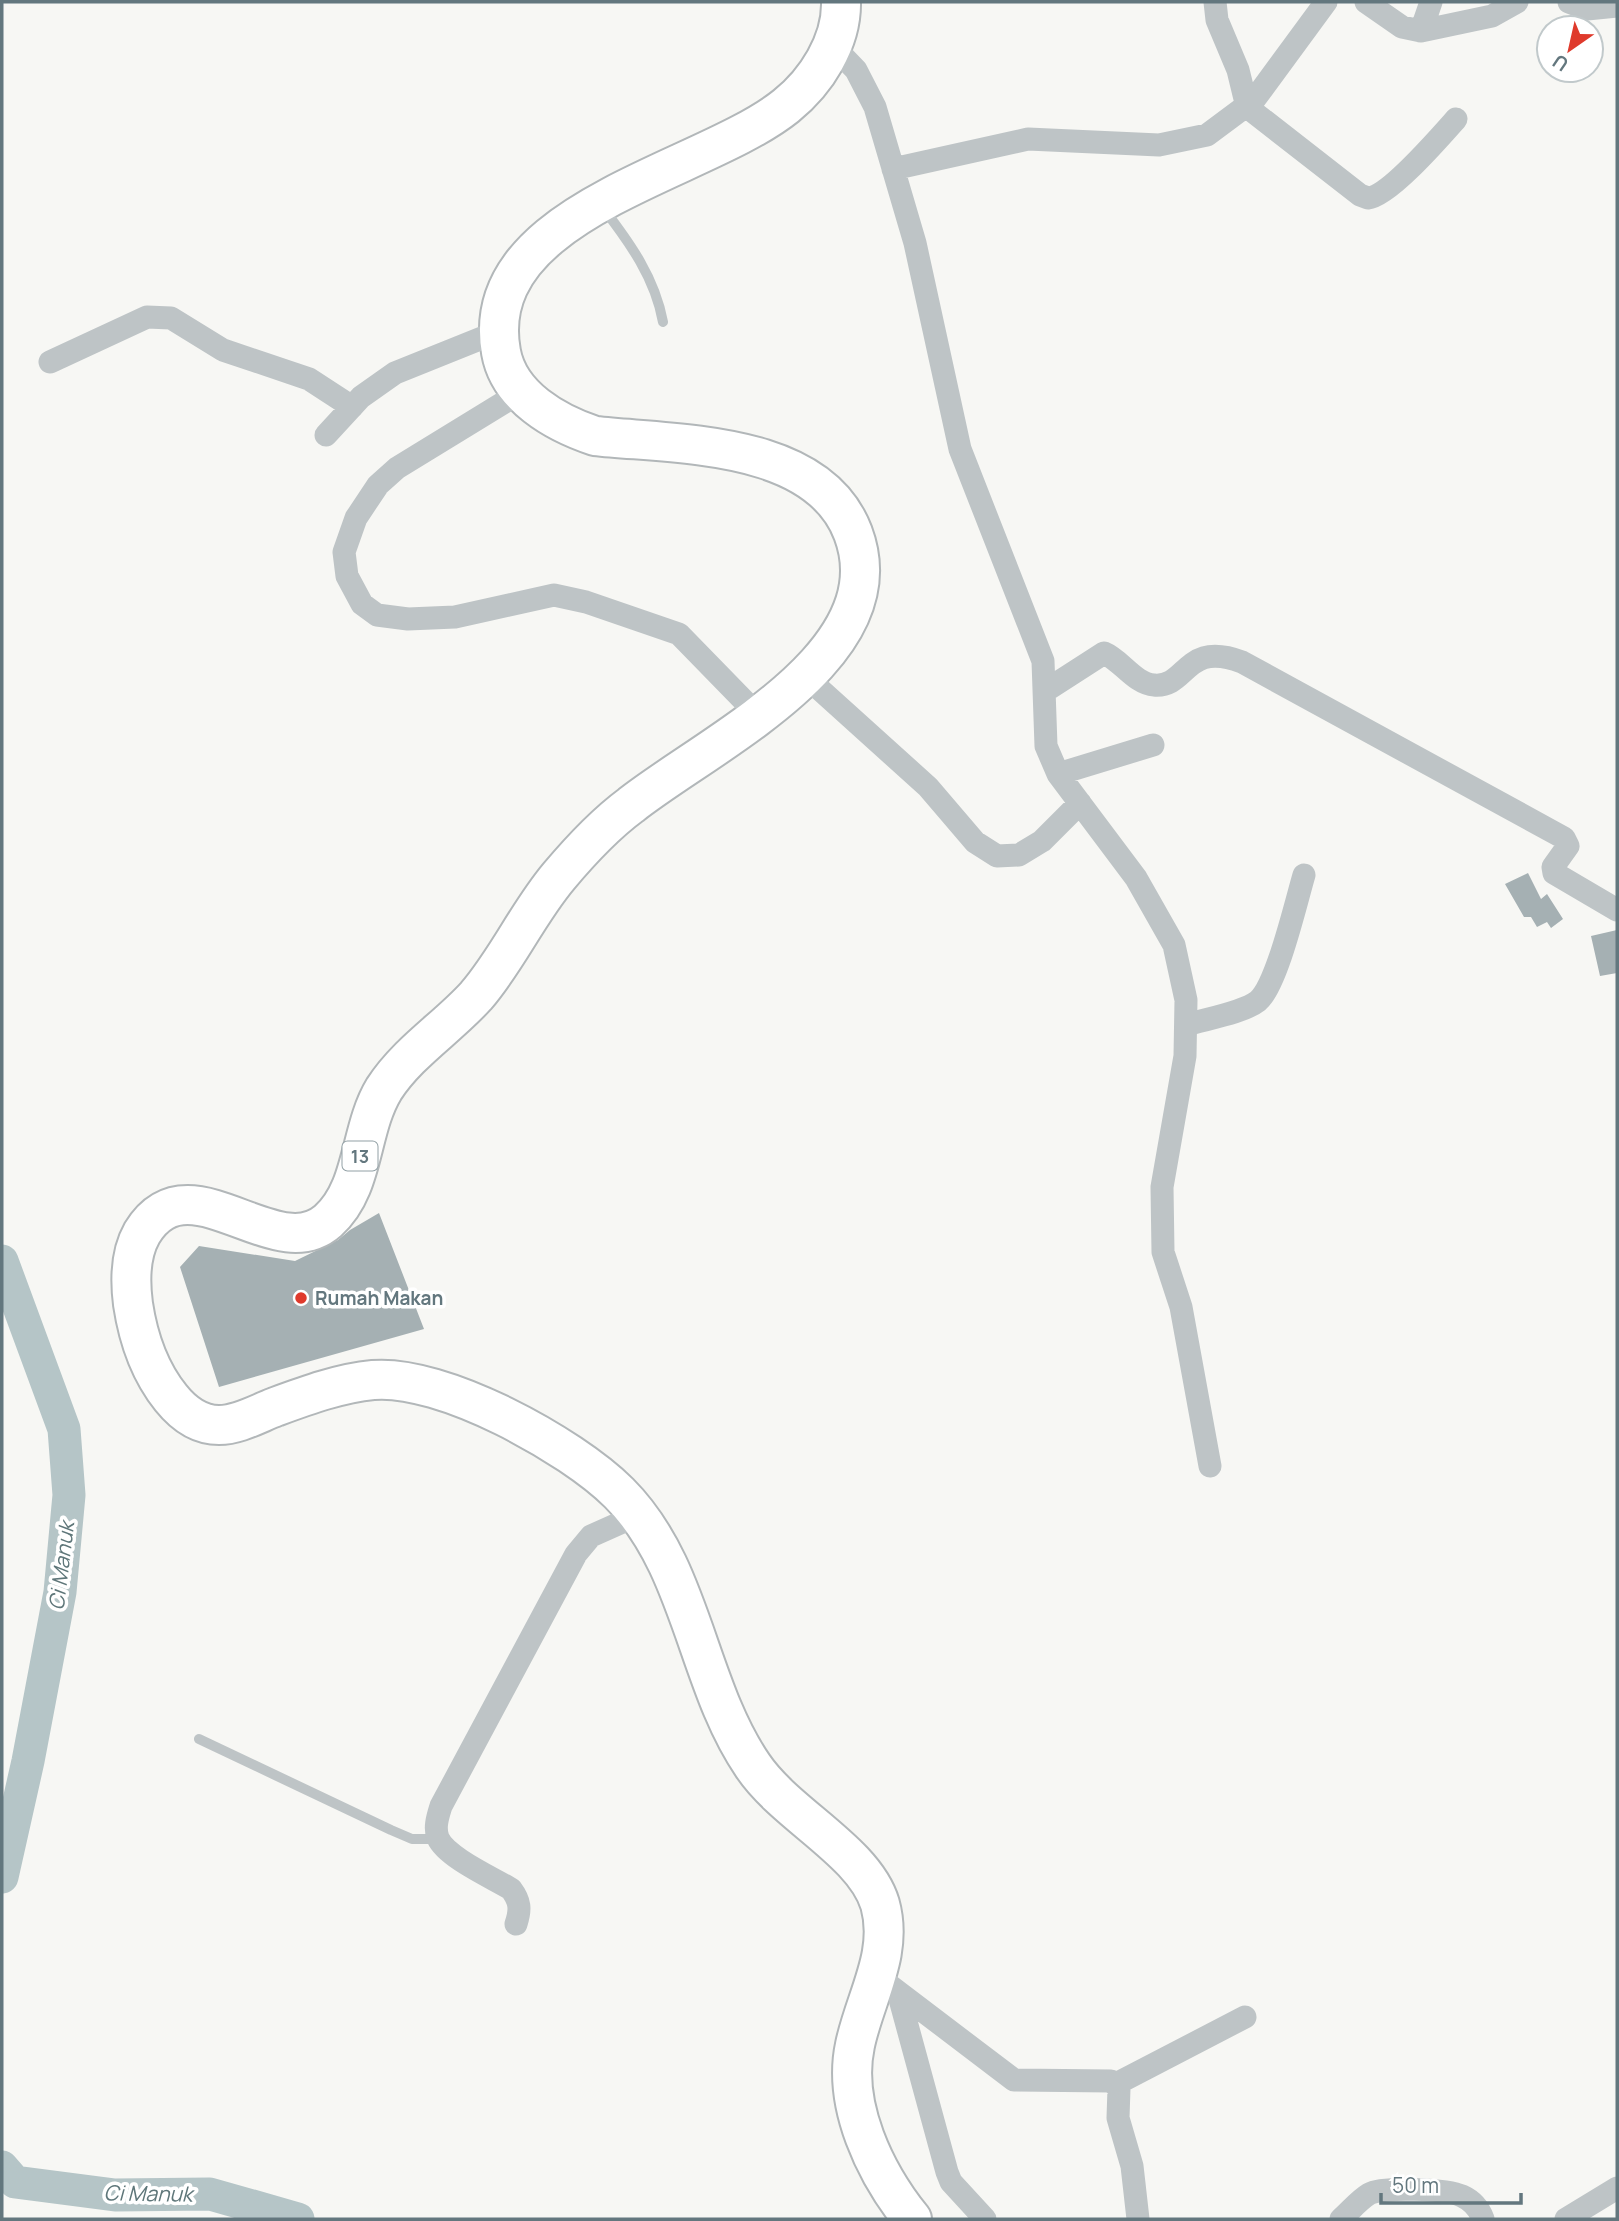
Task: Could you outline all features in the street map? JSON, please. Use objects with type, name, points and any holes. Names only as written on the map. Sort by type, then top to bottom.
[{"type":"highway","name":"13","points":[[841,2],[832,45],[800,93],[768,118],[599,204],[547,238],[531,254],[506,289],[499,308],[497,332],[502,359],[521,392],[573,429],[595,436],[761,456],[809,477],[831,497],[846,516],[858,545],[861,578],[846,627],[805,676],[629,806],[585,846],[556,879],[492,977],[385,1088],[370,1119],[350,1192],[332,1218],[316,1230],[298,1234],[264,1227],[202,1206],[178,1207],[159,1214],[148,1224],[134,1251],[133,1304],[147,1357],[157,1379],[185,1413],[200,1422],[218,1425],[238,1422],[304,1397],[340,1387],[372,1380],[400,1381],[442,1390],[522,1426],[593,1471],[618,1492],[638,1515],[667,1567],[724,1711],[751,1763],[793,1811],[851,1859],[876,1893],[885,1931],[887,1984],[855,2044],[853,2089],[856,2111],[886,2182],[912,2219]]},
{"type":"street","points":[[1215,2],[1217,20],[1238,70],[1247,107],[1368,198],[1380,193],[1404,172],[1456,119]]},
{"type":"street","points":[[893,169],[1028,139],[1158,145],[1207,135],[1247,107],[1326,2]]},
{"type":"street","points":[[1366,2],[1402,27],[1421,31],[1492,16],[1517,2]]},
{"type":"street","points":[[1421,31],[1431,2]]},
{"type":"street","points":[[1569,2],[1587,9],[1617,6]]},
{"type":"street","points":[[832,45],[856,70],[875,107],[915,243],[960,449],[1043,662],[1046,746],[1058,774],[1136,878],[1174,946],[1185,991],[1185,1056],[1162,1187],[1163,1252],[1181,1307],[1210,1466]]},
{"type":"street","points":[[50,362],[148,317],[163,316],[179,322],[230,354],[259,360],[309,379],[352,407]]},
{"type":"street","points":[[326,435],[352,407],[395,373],[497,332]]},
{"type":"street","points":[[521,392],[397,468],[378,485],[356,518],[344,552],[346,576],[362,604],[377,615],[408,619],[455,617],[554,595],[586,602],[679,634],[757,714]]},
{"type":"street","points":[[1045,691],[1104,653],[1144,682],[1156,686],[1167,682],[1209,655],[1223,655],[1242,662],[1564,838],[1568,846],[1553,867],[1554,873],[1617,910]]},
{"type":"street","points":[[805,676],[928,787],[975,842],[997,856],[1019,855],[1042,841],[1080,803]]},
{"type":"street","points":[[1058,774],[1153,745]]},
{"type":"street","points":[[1186,1025],[1249,1006],[1260,999],[1281,952],[1304,875]]},
{"type":"street","points":[[516,1924],[520,1910],[518,1898],[511,1889],[447,1850],[439,1839],[436,1822],[441,1806],[576,1554],[591,1536],[638,1515]]},
{"type":"street","points":[[887,1984],[995,2069],[1014,2080],[1116,2084],[1245,2017]]},
{"type":"street","points":[[887,1984],[951,2182],[985,2219]]},
{"type":"street","points":[[1116,2084],[1119,2091],[1118,2118],[1132,2166],[1138,2219]]},
{"type":"street","points":[[1566,2219],[1617,2188]]},
{"type":"street","points":[[1341,2219],[1368,2194],[1397,2190],[1448,2191],[1463,2196],[1475,2203],[1483,2219]]},
{"type":"lane","points":[[599,204],[626,238],[649,278],[658,295],[663,321]]},
{"type":"lane","points":[[199,1739],[412,1839],[439,1839]]},
{"type":"building","points":[[1528,873],[1541,899],[1547,894],[1563,919],[1551,928],[1547,922],[1537,927],[1531,917],[1524,917],[1505,884]]},
{"type":"building","points":[[1617,930],[1617,973],[1600,976],[1591,936]]},
{"type":"building","name":"Rumah Makan","points":[[379,1213],[424,1329],[219,1387],[180,1267],[199,1246],[295,1261],[338,1240]]},
{"type":"waterway","name":"Ci Manuk","points":[[2,1261],[64,1429],[69,1495],[60,1592],[28,1761],[2,1877]]},
{"type":"waterway","name":"Ci Manuk","points":[[2,2167],[15,2182],[115,2195],[210,2194],[298,2219]]},
{"type":"place","name":"Rumah Makan","points":[[301,1298]]}]
